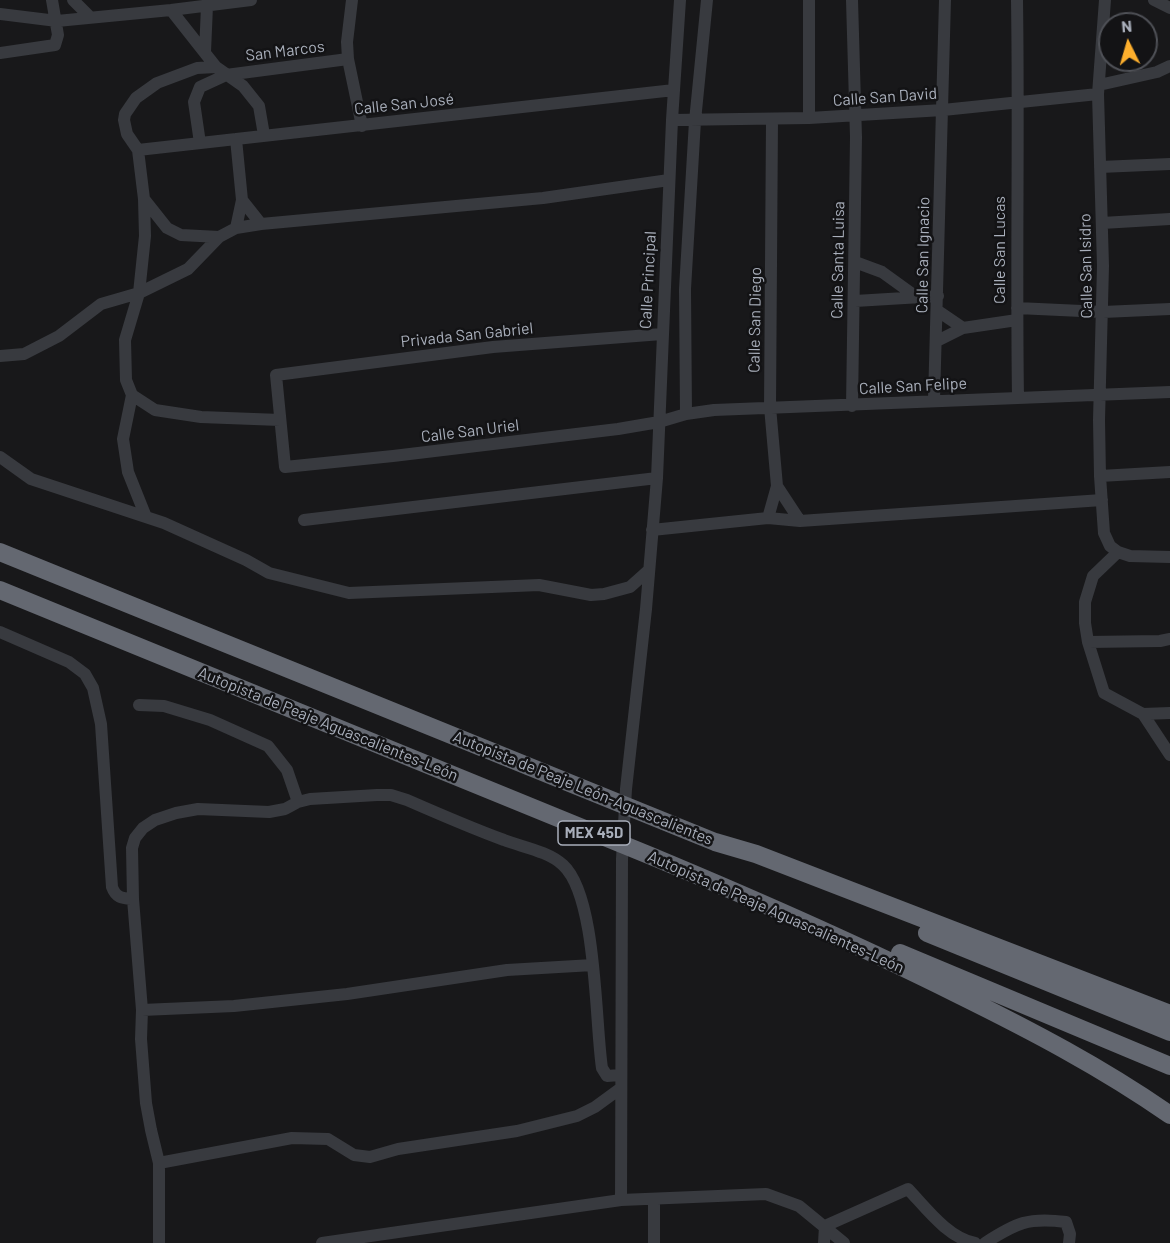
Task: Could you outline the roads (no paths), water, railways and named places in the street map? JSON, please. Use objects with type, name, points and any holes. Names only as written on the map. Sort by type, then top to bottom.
[{"type":"highway","name":"Autopista de Peaje León-Aguascalientes","points":[[0,552],[715,842],[777,862],[1170,1014]]},
{"type":"highway","name":"Autopista de Peaje Aguascalientes-León","points":[[0,590],[479,785],[724,887],[887,959],[1015,1023],[1134,1090],[1170,1115]]},
{"type":"highway","points":[[715,842],[727,851],[1170,1032]]},
{"type":"highway","points":[[724,887],[767,900],[1170,1066]]},
{"type":"street","points":[[0,53],[55,45],[58,35],[52,0]]},
{"type":"street","points":[[73,0],[90,17]]},
{"type":"street","points":[[125,0],[128,14]]},
{"type":"street","points":[[0,14],[57,21],[252,0]]},
{"type":"street","points":[[352,0],[347,42],[348,59],[362,126]]},
{"type":"street","name":"Calle Principal","points":[[621,1200],[622,860],[626,789],[657,478],[672,120],[681,0]]},
{"type":"street","points":[[686,414],[685,289],[695,121],[707,0]]},
{"type":"street","points":[[809,0],[809,118]]},
{"type":"street","name":"Calle Santa Luisa","points":[[852,0],[856,115],[852,406]]},
{"type":"street","name":"Calle San Ignacio","points":[[934,400],[945,0]]},
{"type":"street","name":"Calle San Lucas","points":[[1017,0],[1018,397]]},
{"type":"street","name":"Calle San Isidro","points":[[1105,0],[1099,89],[1103,312],[1100,476],[1104,533],[1110,546],[1118,552]]},
{"type":"street","points":[[1154,0],[1170,8]]},
{"type":"street","points":[[205,52],[207,6]]},
{"type":"street","points":[[171,10],[221,71],[243,86],[260,106],[264,135]]},
{"type":"street","name":"San Marcos","points":[[138,150],[127,134],[124,120],[128,106],[157,83],[177,74],[197,68],[221,71],[348,59]]},
{"type":"street","name":"Calle San David","points":[[672,120],[772,120],[1019,103],[1099,89],[1170,66]]},
{"type":"street","points":[[200,143],[194,102],[200,87],[221,71]]},
{"type":"street","name":"Calle San José","points":[[138,150],[674,90]]},
{"type":"street","name":"Calle San Diego","points":[[768,518],[777,486],[770,407],[772,120]]},
{"type":"street","points":[[236,139],[242,200],[236,228]]},
{"type":"street","points":[[138,150],[144,199],[145,236],[139,293],[125,340],[126,380],[132,395],[123,439],[128,472],[146,517]]},
{"type":"street","points":[[1100,167],[1170,164]]},
{"type":"street","points":[[0,356],[24,354],[59,336],[101,304],[139,293],[188,270],[219,237],[236,228],[543,198],[669,180]]},
{"type":"street","points":[[144,199],[167,228],[181,235],[219,237]]},
{"type":"street","points":[[242,200],[261,224]]},
{"type":"street","points":[[1102,223],[1170,219]]},
{"type":"street","points":[[855,262],[882,272],[918,298]]},
{"type":"street","points":[[855,301],[938,296]]},
{"type":"street","points":[[937,341],[963,328],[1017,314],[1170,309]]},
{"type":"street","points":[[938,311],[963,328]]},
{"type":"street","name":"Privada San Gabriel","points":[[280,420],[276,375],[493,347],[662,334]]},
{"type":"street","name":"Calle San Felipe","points":[[658,422],[686,414],[770,407],[852,406],[934,400],[1170,392]]},
{"type":"street","points":[[132,395],[155,410],[201,417],[280,420]]},
{"type":"street","name":"Calle San Uriel","points":[[280,420],[285,467],[462,448],[658,422]]},
{"type":"street","points":[[0,457],[31,479],[146,517],[246,560],[269,573],[349,593],[540,585],[591,594],[604,594],[630,587],[650,566]]},
{"type":"street","points":[[1100,476],[1170,472]]},
{"type":"street","points":[[304,520],[657,478]]},
{"type":"street","points":[[777,486],[800,521]]},
{"type":"street","points":[[652,530],[768,518],[800,521],[1102,500]]},
{"type":"street","points":[[1170,557],[1130,556],[1118,552],[1093,576],[1085,602],[1088,642],[1104,693],[1143,714],[1170,714]]},
{"type":"street","points":[[0,632],[69,662],[85,674],[93,688],[101,724],[112,887],[114,894],[118,897],[133,899]]},
{"type":"street","points":[[1088,642],[1170,639]]},
{"type":"street","points":[[139,705],[164,706],[210,720],[268,746],[287,770],[298,802]]},
{"type":"street","points":[[1143,714],[1170,755]]},
{"type":"street","points":[[159,1243],[159,1163],[146,1103],[132,848],[135,838],[143,828],[155,820],[198,809],[269,812],[285,809],[298,802],[321,798],[391,795],[545,855],[562,865],[578,892],[584,912],[593,965],[602,1068],[607,1076],[620,1075]]},
{"type":"street","points":[[142,1010],[234,1006],[347,994],[507,970],[593,965]]},
{"type":"street","points":[[159,1163],[292,1138],[311,1137],[328,1139],[354,1155],[370,1157],[398,1149],[507,1133],[577,1116],[595,1107],[621,1088]]},
{"type":"street","points":[[825,1226],[908,1189],[935,1218],[952,1232],[967,1242],[975,1243]]},
{"type":"street","points":[[322,1243],[621,1200],[766,1194],[799,1206],[844,1243]]},
{"type":"street","points":[[654,1200],[654,1243]]},
{"type":"street","points":[[985,1243],[1018,1223],[1038,1219],[1066,1222],[1070,1234],[1069,1243]]},
{"type":"street","points":[[824,1243],[825,1226]]}]
